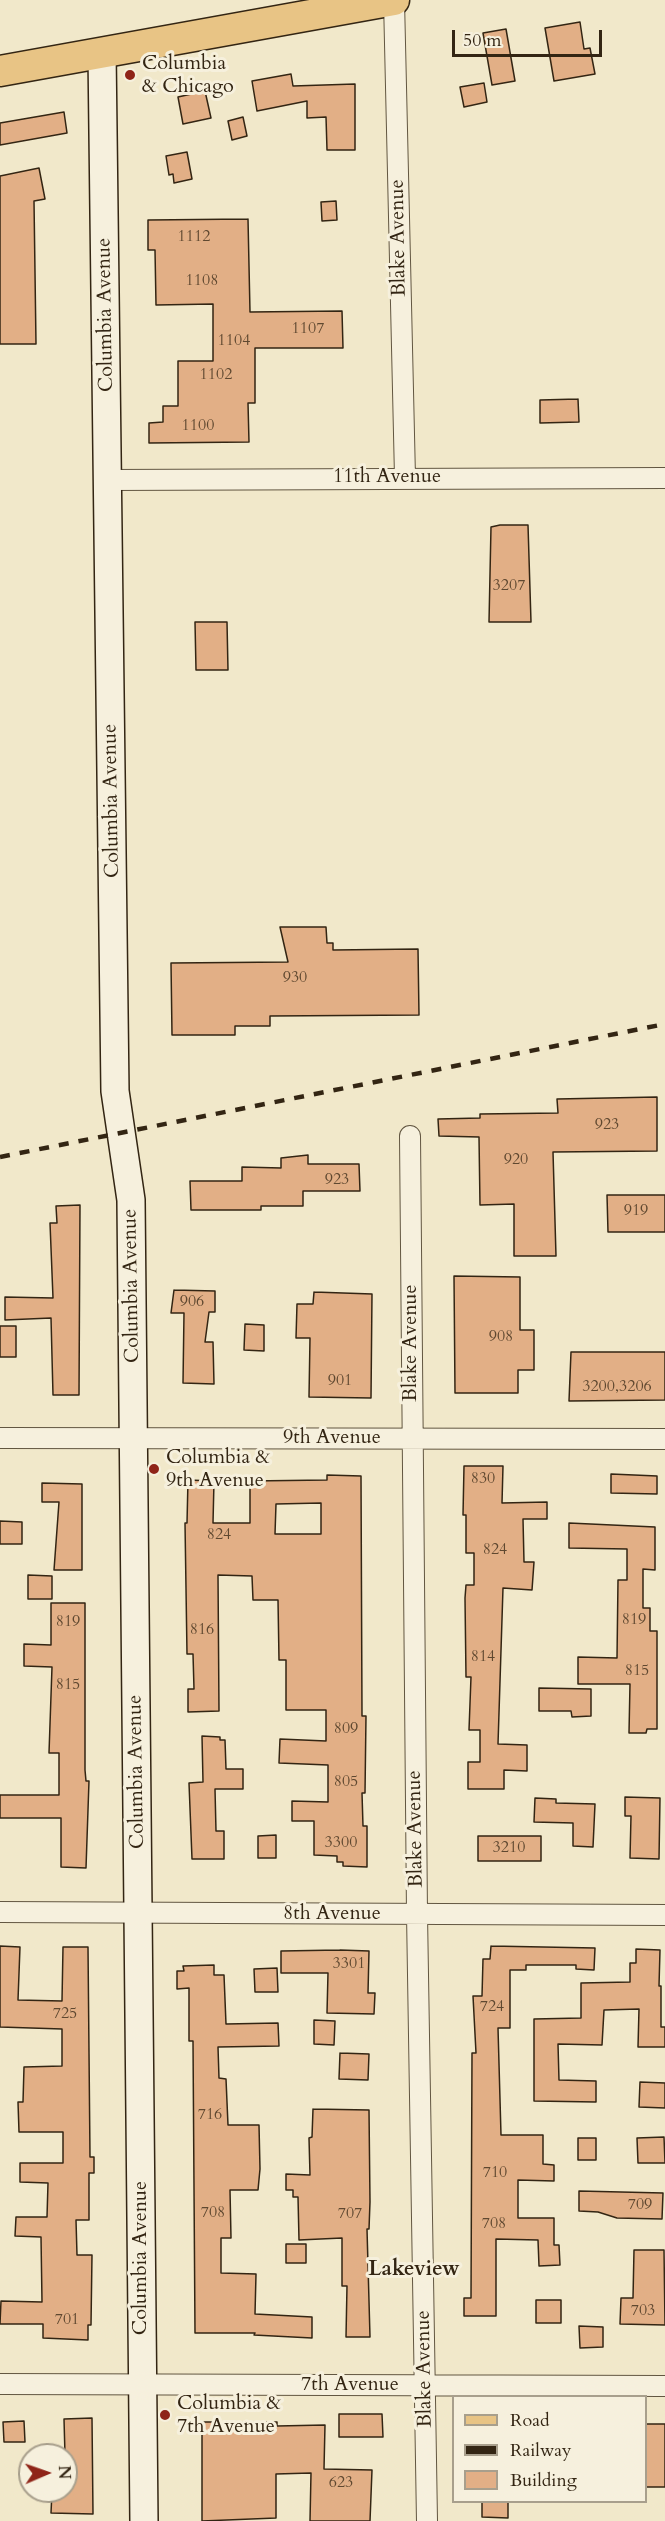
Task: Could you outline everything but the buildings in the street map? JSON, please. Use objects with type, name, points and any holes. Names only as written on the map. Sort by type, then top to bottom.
[{"type":"main road","points":[[0,71],[394,0]]},
{"type":"street","name":"Blake Avenue","points":[[394,0],[405,477]]},
{"type":"street","name":"Columbia Avenue","points":[[102,51],[115,1091],[131,1200],[144,2521]]},
{"type":"street","name":"11th Avenue","points":[[109,480],[405,477],[665,478]]},
{"type":"street","name":"Blake Avenue","points":[[410,1136],[417,1914],[427,2521]]},
{"type":"street","name":"9th Avenue","points":[[0,1438],[134,1440],[665,1438]]},
{"type":"street","name":"8th Avenue","points":[[0,1912],[665,1915]]},
{"type":"street","name":"7th Avenue","points":[[0,2384],[665,2386]]},
{"type":"railway","points":[[0,1157],[665,1024]]},
{"type":"place","name":"Columbia & Chicago","points":[[130,75]]},
{"type":"place","name":"Columbia & 9th Avenue","points":[[154,1469]]},
{"type":"place","name":"Columbia & 7th Avenue","points":[[165,2415]]},
{"type":"district","name":"Lakeview","points":[[414,2270]]}]
